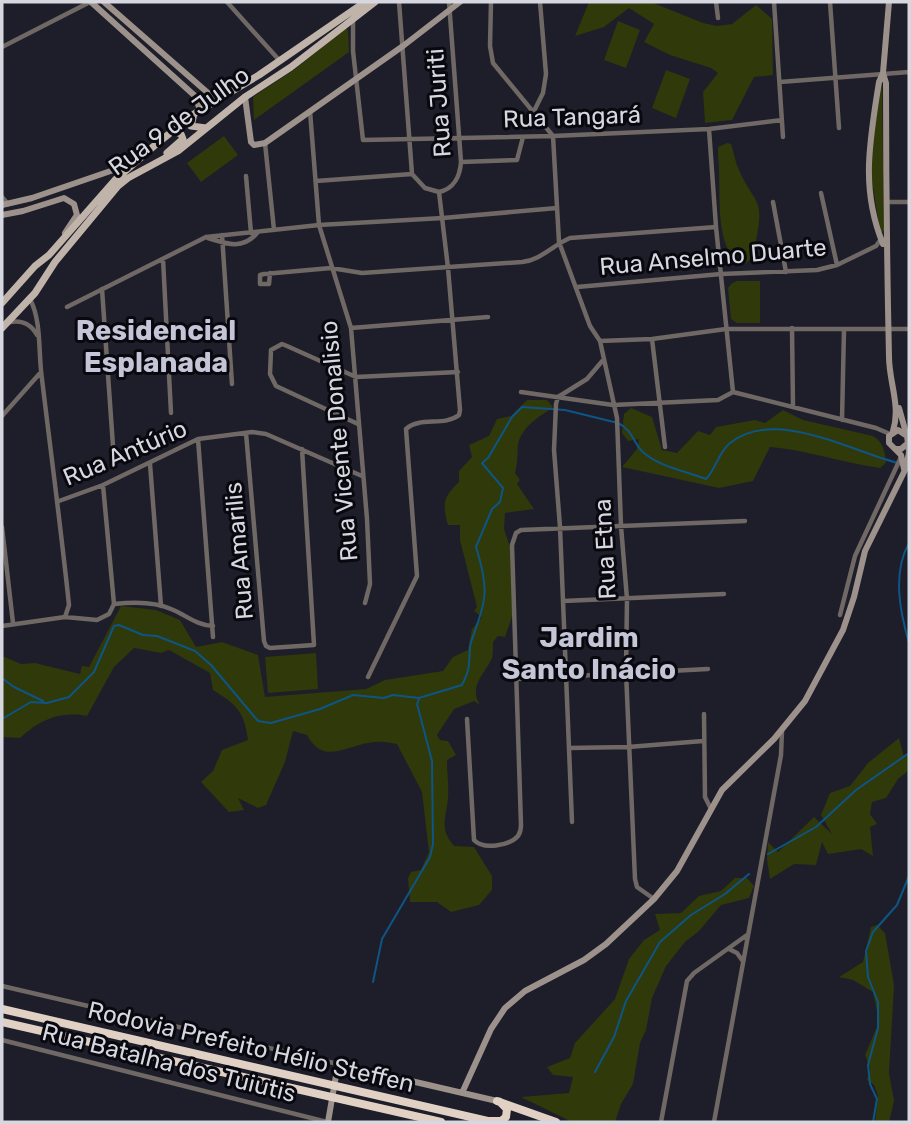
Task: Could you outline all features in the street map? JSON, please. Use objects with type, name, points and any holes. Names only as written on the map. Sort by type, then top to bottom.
[{"type":"highway","name":"Rodovia Prefeito Hélio Steffen","points":[[2,1008],[491,1122]]},
{"type":"highway","name":"Rodovia Prefeito Hélio Steffen","points":[[2,1022],[441,1122]]},
{"type":"highway","points":[[491,1122],[504,1119],[507,1115],[507,1109],[497,1101]]},
{"type":"highway","points":[[497,1101],[556,1122]]},
{"type":"main road","name":"Rua 9 de Julho","points":[[4,326],[30,299],[59,256],[128,178],[178,151],[245,97],[291,67],[365,2]]},
{"type":"main road","name":"Rua 9 de Julho","points":[[2,303],[49,255],[115,180],[172,131],[197,112],[343,21],[354,18],[375,2]]},
{"type":"main road","points":[[260,87],[262,82],[278,70],[282,64],[280,61]]},
{"type":"main road","points":[[216,100],[222,106],[216,121]]},
{"type":"main road","points":[[197,112],[190,125],[195,129],[206,128]]},
{"type":"main road","points":[[128,178],[134,170],[181,142],[181,134],[172,131]]},
{"type":"main road","points":[[15,287],[30,299]]},
{"type":"street","points":[[2,47],[98,2],[104,4],[126,25],[133,27]]},
{"type":"street","points":[[104,2],[216,100]]},
{"type":"street","points":[[227,2],[280,61]]},
{"type":"street","points":[[368,677],[416,582],[418,556],[406,435],[409,426],[415,423],[451,420],[459,415],[460,410],[439,192],[425,188],[412,174],[399,2]]},
{"type":"street","name":"Rua Juriti","points":[[439,192],[449,189],[456,180],[461,162],[449,2]]},
{"type":"street","points":[[245,97],[251,142],[254,145],[265,143],[403,46],[460,2]]},
{"type":"street","points":[[491,2],[490,46],[493,63],[553,136]]},
{"type":"street","points":[[534,111],[546,74],[540,2]]},
{"type":"street","points":[[716,2],[718,18]]},
{"type":"street","points":[[774,2],[783,137]]},
{"type":"street","points":[[830,2],[839,128]]},
{"type":"street","points":[[889,2],[883,73],[879,82],[867,163],[872,202],[885,249],[889,366],[897,412],[889,443],[906,456]]},
{"type":"street","points":[[92,4],[195,96],[197,112]]},
{"type":"street","points":[[354,18],[352,34],[356,79]]},
{"type":"street","points":[[343,21],[352,34]]},
{"type":"street","points":[[780,82],[909,72]]},
{"type":"street","points":[[883,73],[886,83],[886,202],[883,238]]},
{"type":"street","name":"Rua Tangará","points":[[356,79],[363,140],[553,136],[709,128],[782,120]]},
{"type":"street","name":"Rua Vicente Donalisio","points":[[310,110],[319,225],[351,328],[370,584],[365,603]]},
{"type":"street","points":[[709,128],[733,392]]},
{"type":"street","name":"Rua Etna","points":[[553,136],[559,243],[590,326],[600,341],[617,418],[635,879],[637,887],[654,899]]},
{"type":"street","points":[[461,162],[517,160],[523,137]]},
{"type":"street","points":[[265,143],[274,230]]},
{"type":"street","points":[[2,197],[5,204],[35,197],[133,163]]},
{"type":"street","points":[[316,181],[412,174]]},
{"type":"street","points":[[246,176],[251,233]]},
{"type":"street","points":[[821,193],[837,265]]},
{"type":"street","points":[[2,215],[23,211],[59,198],[68,199],[74,204],[77,215],[57,244]]},
{"type":"street","points":[[886,202],[909,201]]},
{"type":"street","points":[[773,202],[786,272]]},
{"type":"street","points":[[66,307],[206,237],[319,225],[557,208]]},
{"type":"street","points":[[270,273],[331,268],[362,273],[532,261],[570,238],[716,227]]},
{"type":"street","points":[[206,237],[222,242],[246,244],[258,232]]},
{"type":"street","points":[[222,235],[232,384]]},
{"type":"street","name":"Rua Anselmo Duarte","points":[[577,287],[721,274],[817,270],[837,265],[876,246],[883,238]]},
{"type":"street","points":[[163,259],[171,414]]},
{"type":"street","points":[[102,289],[113,446]]},
{"type":"street","points":[[30,299],[38,336],[59,501],[69,605],[65,617]]},
{"type":"street","points":[[351,328],[488,317]]},
{"type":"street","points":[[4,326],[23,322],[33,328],[38,336]]},
{"type":"street","points":[[792,328],[793,407]]},
{"type":"street","points":[[600,341],[652,339],[726,329],[909,329]]},
{"type":"street","points":[[842,420],[844,330]]},
{"type":"street","points":[[652,339],[665,447]]},
{"type":"street","points":[[358,424],[272,383],[271,354],[275,346],[287,346],[356,377],[458,372]]},
{"type":"street","points":[[572,822],[560,527],[554,450],[556,404],[558,397],[587,379],[605,358]]},
{"type":"street","points":[[2,416],[41,372]]},
{"type":"street","points":[[521,392],[613,405],[718,400],[733,392],[891,432],[901,430],[906,433]]},
{"type":"street","points":[[462,1093],[491,1029],[505,1008],[525,991],[584,960],[606,944],[654,899],[677,871],[710,807],[722,790],[782,731],[813,688],[843,630],[855,597],[865,551],[905,469],[908,443],[895,400]]},
{"type":"street","name":"Rua Antúrio","points":[[59,501],[103,485],[198,439],[246,433],[259,432],[363,476]]},
{"type":"street","name":"Rua Amarilis","points":[[246,433],[264,641],[268,648],[314,645],[302,449]]},
{"type":"street","points":[[198,439],[213,637]]},
{"type":"street","points":[[895,449],[901,449],[908,443]]},
{"type":"street","points":[[840,615],[855,556],[892,475],[906,456]]},
{"type":"street","points":[[150,464],[162,606]]},
{"type":"street","points":[[892,475],[905,469]]},
{"type":"street","points":[[2,626],[65,617],[97,620],[109,614],[114,604],[103,485]]},
{"type":"street","points":[[467,719],[474,840],[483,847],[490,847],[520,834],[512,545],[514,535],[520,530],[560,527],[745,521]]},
{"type":"street","points":[[2,527],[13,624]]},
{"type":"street","points":[[563,601],[724,594]]},
{"type":"street","points":[[114,604],[138,602],[162,606],[197,624],[213,626]]},
{"type":"street","points":[[517,679],[708,669]]},
{"type":"street","points":[[704,714],[705,797],[710,807]]},
{"type":"street","points":[[714,1122],[780,755],[782,731]]},
{"type":"street","points":[[569,747],[628,747],[703,741]]},
{"type":"street","points":[[662,1122],[687,981],[748,934]]},
{"type":"street","points":[[728,948],[743,960]]},
{"type":"street","points":[[2,986],[497,1101]]},
{"type":"street","name":"Rua Batalha dos Tuiutis","points":[[2,1040],[327,1122]]},
{"type":"street","points":[[327,1122],[338,1064]]},
{"type":"green space","points":[[589,2],[651,2],[717,26],[732,24],[756,5],[772,19],[773,75],[754,77],[732,120],[705,123],[703,92],[718,73],[644,42],[654,24],[629,8],[604,27],[575,36]]},
{"type":"green space","points":[[618,21],[640,30],[626,68],[604,60]]},
{"type":"green space","points":[[346,28],[349,52],[254,120],[253,97],[295,69]]},
{"type":"green space","points":[[666,70],[690,79],[676,118],[652,108]]},
{"type":"green space","points":[[882,83],[884,231],[882,232],[869,162]]},
{"type":"green space","points":[[224,136],[238,155],[201,182],[187,163]]},
{"type":"green space","points":[[731,144],[738,167],[759,208],[755,248],[745,264],[736,263],[724,239],[721,225],[718,147]]},
{"type":"green space","points":[[737,281],[760,281],[760,323],[737,323],[731,319],[728,288]]},
{"type":"green space","points":[[527,400],[547,400],[553,407],[527,428],[518,445],[515,473],[520,480],[517,484],[534,509],[505,513],[504,529],[514,559],[516,605],[505,637],[498,636],[493,642],[492,658],[479,680],[476,692],[480,705],[474,701],[454,709],[437,735],[440,740],[448,741],[456,755],[447,760],[446,834],[454,846],[474,847],[492,876],[492,890],[479,905],[451,912],[437,902],[410,902],[408,878],[411,872],[421,870],[429,852],[422,792],[397,744],[375,742],[329,752],[314,745],[307,735],[293,731],[285,762],[266,805],[258,808],[238,798],[244,810],[229,812],[201,782],[213,771],[222,750],[248,740],[244,722],[234,705],[213,690],[210,673],[169,650],[161,653],[134,648],[114,667],[87,716],[51,718],[20,738],[3,737],[2,740],[2,656],[21,664],[35,663],[80,674],[82,666],[89,667],[121,606],[156,610],[180,620],[196,647],[222,642],[258,655],[265,697],[366,689],[385,680],[443,671],[453,657],[468,650],[472,629],[482,617],[474,611],[477,607],[460,540],[460,525],[448,525],[445,501],[459,482],[459,471],[472,457],[469,445],[489,436],[497,419],[511,416]]},
{"type":"green space","points":[[631,408],[652,417],[662,450],[677,453],[698,431],[710,435],[716,427],[755,420],[765,423],[783,410],[803,420],[873,436],[883,447],[886,463],[880,468],[770,447],[753,481],[719,488],[622,467],[637,449],[639,439],[628,441],[622,433],[624,414]]},
{"type":"green space","points":[[316,653],[318,689],[268,693],[265,657]]},
{"type":"green space","points":[[899,738],[904,757],[909,753],[909,770],[898,779],[886,798],[872,802],[870,814],[877,824],[870,827],[873,856],[861,849],[828,854],[822,842],[816,865],[794,864],[770,879],[768,842],[778,852],[814,817],[832,834],[821,815],[830,793],[850,786],[868,763]]},
{"type":"green space","points":[[735,878],[747,878],[754,886],[749,898],[721,905],[666,966],[652,998],[633,1084],[621,1104],[615,1122],[572,1122],[521,1097],[569,1093],[573,1077],[553,1075],[547,1067],[570,1058],[575,1043],[615,999],[629,959],[644,940],[660,930],[655,914],[681,913],[699,896],[721,891]]},
{"type":"green space","points":[[877,925],[885,933],[894,985],[889,1073],[894,1101],[889,1122],[875,1122],[878,1096],[874,1085],[867,1080],[870,1068],[865,1055],[879,1022],[873,992],[853,980],[839,977],[863,962],[871,927]]},
{"type":"waterway","points":[[2,719],[31,702],[47,703],[69,697],[94,672],[114,626],[119,625],[195,651],[211,665],[258,721],[271,723],[320,709],[353,695],[419,698],[462,685],[468,669],[470,645],[483,605],[485,585],[476,547],[492,509],[500,502],[503,488],[482,463],[488,458],[512,417],[522,407],[565,410],[618,423],[627,429],[649,457],[706,479],[730,443],[749,433],[769,429],[814,435],[898,463]]},
{"type":"waterway","points":[[909,543],[899,580],[903,619],[909,643]]},
{"type":"waterway","points":[[2,678],[43,701]]},
{"type":"waterway","points":[[373,982],[382,939],[430,857],[433,844],[432,761],[417,704],[419,699]]},
{"type":"waterway","points":[[768,854],[816,827],[856,790],[909,753]]},
{"type":"waterway","points":[[595,1072],[614,1037],[626,1001],[660,942],[691,915],[725,894],[749,874]]},
{"type":"waterway","points":[[873,1122],[877,1099],[870,1084],[868,1065],[878,1028],[878,1002],[868,977],[866,951],[873,932],[897,905],[909,876]]},
{"type":"district","name":"Residencial Esplanada","points":[[156,346]]},
{"type":"district","name":"Jardim Santo Inácio","points":[[589,653]]}]
